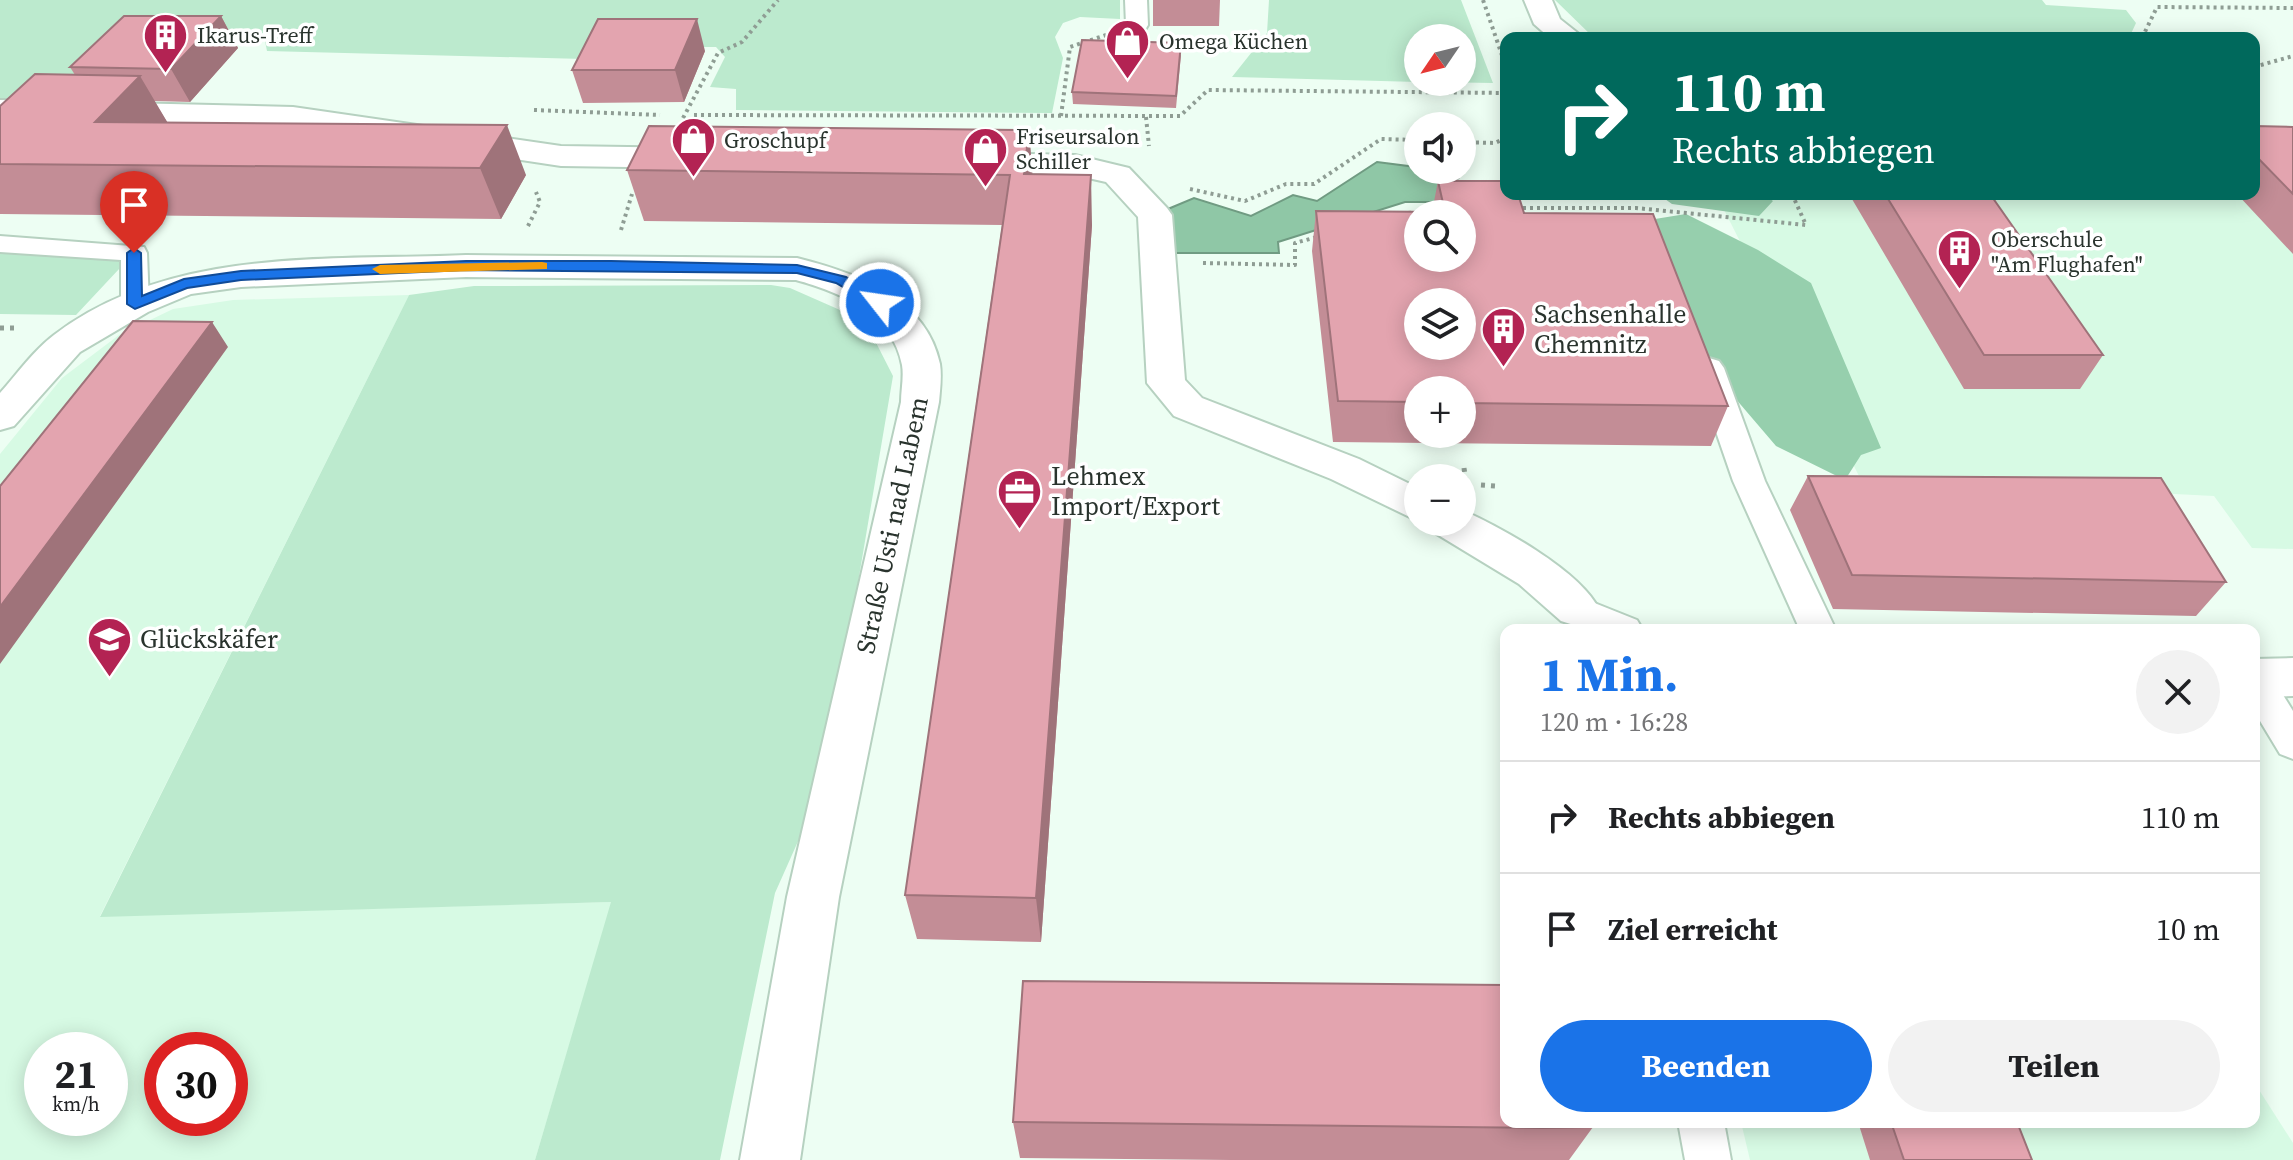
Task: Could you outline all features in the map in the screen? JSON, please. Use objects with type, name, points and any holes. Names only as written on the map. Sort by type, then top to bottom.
[{"type":"street","points":[[1538,0],[1548,24],[1561,32]]},
{"type":"street","points":[[0,109],[293,116],[561,156],[727,158]]},
{"type":"street","points":[[948,163],[1075,165],[1117,175],[1155,215],[1166,383],[1188,407],[1345,469],[1404,499]]},
{"type":"street","name":"Straße Usti nad Labem","points":[[0,417],[67,344],[135,304],[184,284],[241,276],[508,266],[797,269],[841,280],[880,303],[909,333],[921,364],[920,402],[813,897],[770,1160]]},
{"type":"street","points":[[1474,536],[1534,572],[1580,620]]},
{"type":"street","points":[[2260,679],[2293,677]]},
{"type":"lane","points":[[1136,0],[1137,25]]},
{"type":"lane","points":[[0,244],[134,253],[135,304]]},
{"type":"lane","points":[[1699,339],[1749,481],[1815,624]]},
{"type":"lane","points":[[2260,689],[2293,743]]},
{"type":"lane","points":[[1702,1128],[1708,1160]]},
{"type":"path","points":[[611,265],[629,202],[684,116],[718,53],[742,42],[778,0]]},
{"type":"path","points":[[1483,0],[1500,50]]},
{"type":"path","points":[[2145,32],[2157,7],[2293,8]]},
{"type":"path","points":[[1061,116],[1070,47],[1137,25]]},
{"type":"path","points":[[2260,65],[2293,56]]},
{"type":"path","points":[[524,110],[684,116],[1146,117],[1180,116],[1208,90],[1500,93]]},
{"type":"path","points":[[1146,117],[1148,137]]},
{"type":"path","points":[[1182,191],[1197,188],[1245,201],[1286,184],[1314,184],[1381,139],[1404,140]]},
{"type":"path","points":[[1476,142],[1500,141]]},
{"type":"path","points":[[508,266],[540,202],[527,170],[561,156]]},
{"type":"path","points":[[1459,184],[1463,195]]},
{"type":"path","points":[[1510,208],[1636,208],[1806,225],[1795,200]]},
{"type":"path","points":[[1524,208],[1529,223]]},
{"type":"path","points":[[1636,208],[1641,222]]},
{"type":"path","points":[[1396,216],[1404,215]]},
{"type":"path","points":[[1158,263],[1295,265],[1295,243],[1324,235]]},
{"type":"shaded area","points":[[0,0],[1120,0],[1120,19],[1080,17],[1063,23],[1055,37],[1063,58],[1052,113],[736,110],[736,89],[710,87],[725,57],[716,47],[607,47],[584,59],[267,51],[265,41],[105,42],[52,97],[0,105]]},
{"type":"shaded area","points":[[1269,0],[1461,0],[1470,24],[1404,24],[1404,82],[1232,77],[1267,33]]},
{"type":"shaded area","points":[[1555,0],[2042,0],[2046,5],[2126,10],[2136,23],[2132,32],[1588,32]]},
{"type":"shaded area","points":[[1476,39],[1493,83],[1476,83]]},
{"type":"shaded area","points":[[2293,154],[2293,549],[2252,548],[2214,496],[1860,478],[1719,200],[2260,200],[2260,188]]},
{"type":"shaded area","points":[[1377,162],[1404,165],[1404,184],[1442,184],[1445,200],[1404,200],[1278,242],[1279,253],[1173,253],[1168,209],[1194,198],[1251,216],[1293,195],[1317,201]]},
{"type":"shaded area","points":[[1666,200],[1773,201],[1759,216],[1672,204]]},
{"type":"shaded area","points":[[1686,214],[1758,250],[1811,283],[1881,448],[1861,455],[1845,480],[1776,446],[1723,384],[1659,256],[1630,223]]},
{"type":"shaded area","points":[[0,244],[134,253],[76,315],[0,314]]},
{"type":"shaded area","points":[[771,285],[790,288],[865,321],[893,376],[824,783],[775,893],[720,1160],[535,1160],[611,902],[100,917],[409,295],[474,286]]},
{"type":"shaded area","name":"Glückskäfer","points":[[409,295],[100,916],[612,902],[535,1160],[0,1160],[0,454],[62,378],[119,335],[173,309],[233,300]]},
{"type":"shaded area","points":[[2260,1091],[2293,1143],[2293,1160],[1750,1160],[1742,1128],[2260,1128]]},
{"type":"building","points":[[124,16],[221,16],[171,69],[70,67]]},
{"type":"building","points":[[598,19],[697,19],[675,70],[572,70]]},
{"type":"building","name":"Omega Küchen","points":[[1082,40],[1181,43],[1176,96],[1072,92]]},
{"type":"building","points":[[35,74],[140,76],[95,122],[507,125],[480,168],[0,164],[0,106]]},
{"type":"building","points":[[649,126],[1029,130],[1024,174],[1091,175],[1036,898],[905,895],[1010,175],[627,170]]},
{"type":"building","points":[[2260,126],[2293,127],[2293,194],[2260,160]]},
{"type":"building","name":"Sachsenhalle Chemnitz","points":[[1500,181],[1500,200],[1520,200],[1524,213],[1653,214],[1728,406],[1476,403],[1476,376],[1404,376],[1404,402],[1338,401],[1316,211],[1404,212],[1404,272],[1476,272],[1476,200],[1442,200],[1439,184]]},
{"type":"building","points":[[1889,200],[1994,200],[2103,355],[1984,355]]},
{"type":"building","points":[[133,321],[212,322],[0,607],[0,486]]},
{"type":"building","points":[[1808,476],[2161,478],[2226,582],[1852,575]]},
{"type":"building","points":[[1023,981],[1500,985],[1500,1128],[1013,1122]]},
{"type":"building","points":[[1893,1128],[2019,1128],[2032,1160],[1904,1160]]},
{"type":"slow traffic","points":[[380,269],[542,266]]},
{"type":"place","name":"Ikarus-Treff","points":[[166,74]]},
{"type":"place","name":"Omega Küchen","points":[[1128,80]]},
{"type":"place","name":"Groschupf","points":[[693,179]]},
{"type":"place","name":"Friseursalon Schiller","points":[[985,188]]},
{"type":"place","name":"Oberschule \"Am Flughafen\"","points":[[1960,291]]},
{"type":"place","name":"Sachsenhalle Chemnitz","points":[[1503,368]]},
{"type":"place","name":"Lehmex Import/Export","points":[[1020,530]]},
{"type":"place","name":"Glückskäfer","points":[[109,678]]},
{"type":"route","points":[[134,253],[135,304],[184,284],[241,276],[466,266],[611,265],[797,269],[841,280],[880,303]]}]
